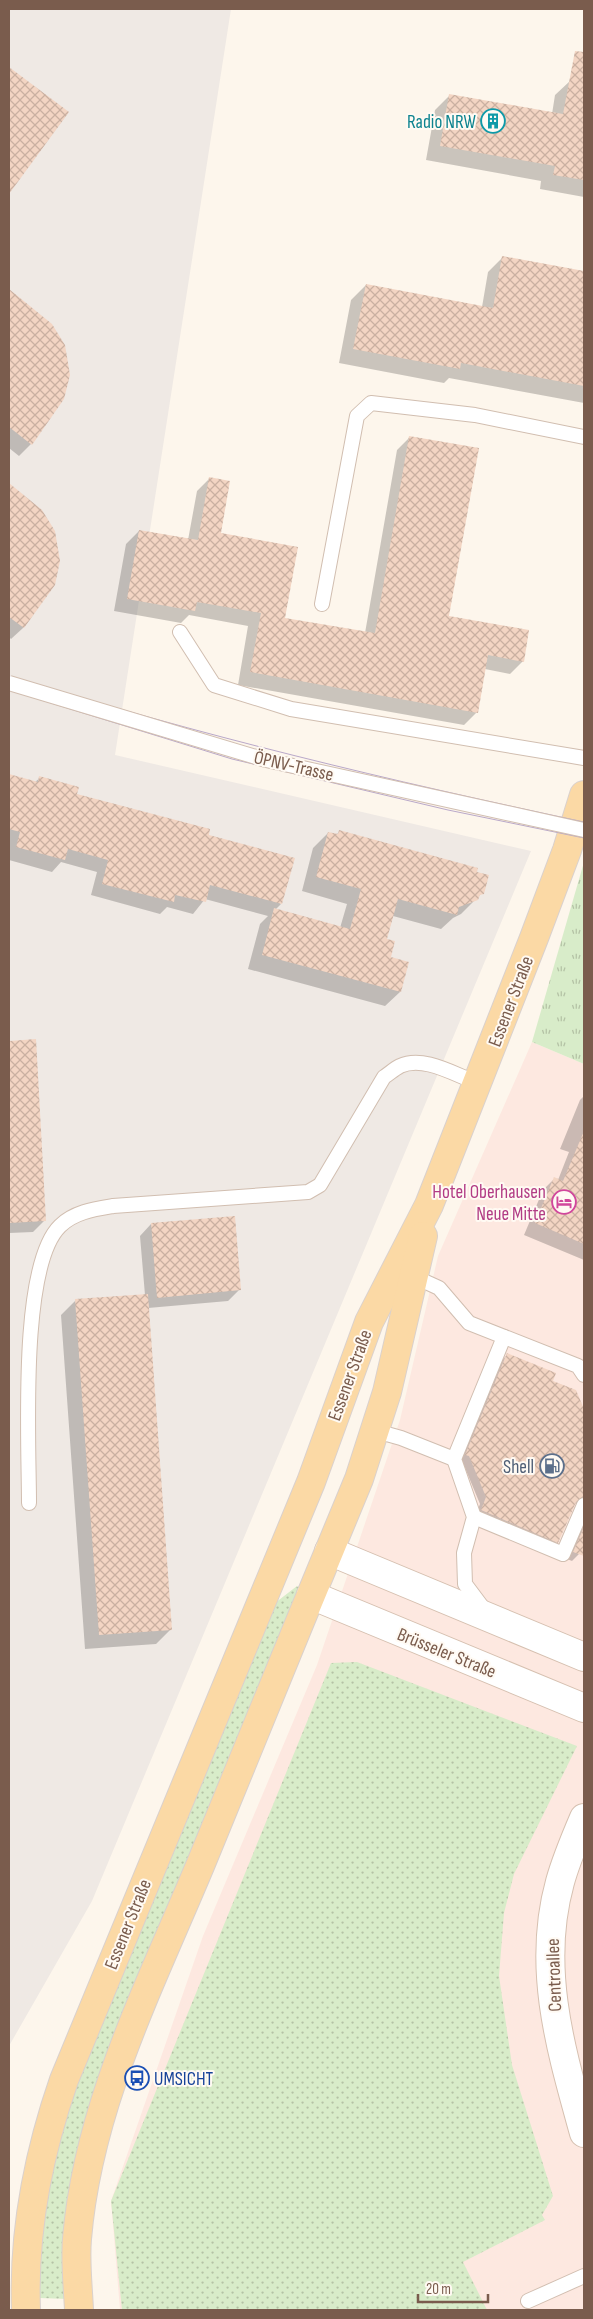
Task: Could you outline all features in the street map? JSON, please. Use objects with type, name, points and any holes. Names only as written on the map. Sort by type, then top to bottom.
[{"type":"main road","name":"Essener Straße","points":[[26,2310],[25,2268],[30,2215],[42,2152],[54,2110],[93,2008],[314,1473],[369,1322],[430,1205],[567,850],[584,795]]},
{"type":"main road","name":"Essener Straße","points":[[79,2310],[76,2242],[82,2192],[93,2140],[108,2090],[143,1998],[311,1595],[376,1430],[415,1277],[430,1205]]},
{"type":"main road","points":[[282,1551],[329,1551]]},
{"type":"main road","points":[[282,1551],[311,1595]]},
{"type":"street","points":[[329,1551],[584,1658]]},
{"type":"street","name":"Brüsseler Straße","points":[[311,1595],[584,1708]]},
{"type":"street","name":"Centroallee","points":[[584,1818],[559,1883],[550,1933],[549,1966],[551,2001],[562,2053],[584,2133]]},
{"type":"lane","points":[[322,604],[357,416],[371,403],[475,415],[584,436]]},
{"type":"lane","points":[[180,632],[214,685],[292,709],[584,758]]},
{"type":"lane","name":"ÖPNV-Trasse","points":[[9,683],[266,760],[584,830]]},
{"type":"lane","points":[[29,1502],[30,1334],[33,1296],[44,1257],[52,1237],[60,1226],[70,1218],[89,1210],[113,1206],[308,1192],[320,1185],[384,1078],[400,1066],[416,1063],[426,1064],[478,1083]]},
{"type":"lane","points":[[415,1277],[439,1288],[469,1323],[578,1366],[584,1376]]},
{"type":"lane","points":[[493,1620],[465,1584],[464,1553],[474,1518],[454,1459],[504,1337]]},
{"type":"lane","points":[[376,1430],[454,1459]]},
{"type":"lane","points":[[474,1518],[563,1554],[584,1505]]},
{"type":"lane","points":[[528,2301],[584,2276]]},
{"type":"shaded area","points":[[9,9],[231,9],[115,755],[531,851],[92,1901],[9,2046]]},
{"type":"shaded area","points":[[532,1042],[584,1064],[584,2310],[120,2310],[111,2201],[203,1936],[317,1665],[400,1420],[438,1256]]},
{"type":"green space","points":[[584,862],[584,1064],[532,1042]]},
{"type":"green space","points":[[297,1586],[300,1589],[114,2045],[68,2299],[39,2298],[40,2245],[47,2192],[59,2140],[75,2089],[275,1603]]},
{"type":"green space","points":[[357,1662],[577,1746],[514,1874],[504,1913],[499,1976],[512,2065],[553,2196],[542,2215],[545,2220],[463,2262],[487,2310],[122,2310],[111,2201],[331,1663]]},
{"type":"building","name":"Radio NRW","points":[[575,51],[584,52],[584,180],[553,175],[555,166],[440,146],[449,94],[563,114]]},
{"type":"building","points":[[9,67],[69,112],[9,194]]},
{"type":"building","points":[[502,256],[584,271],[584,386],[461,363],[460,369],[353,349],[366,284],[493,308]]},
{"type":"building","points":[[9,289],[52,324],[65,345],[70,375],[64,399],[32,445],[9,427]]},
{"type":"building","points":[[409,436],[479,448],[449,616],[529,630],[524,662],[488,655],[478,713],[250,672],[261,613],[197,602],[195,611],[127,599],[139,530],[198,540],[209,477],[230,481],[221,533],[298,547],[285,618],[375,633]]},
{"type":"building","points":[[9,483],[42,510],[55,531],[60,561],[55,585],[24,628],[9,617]]},
{"type":"building","points":[[9,774],[38,782],[39,776],[79,787],[77,794],[210,829],[209,835],[295,858],[282,904],[210,885],[206,902],[175,895],[174,902],[102,884],[108,860],[68,849],[65,860],[16,847],[20,832],[9,829]]},
{"type":"building","points":[[339,830],[478,868],[477,872],[489,875],[484,894],[480,895],[478,900],[459,907],[457,915],[398,899],[387,939],[395,941],[391,957],[409,962],[401,992],[262,955],[274,908],[350,929],[361,889],[316,877],[328,832],[338,834]]},
{"type":"building","points":[[36,1039],[46,1221],[9,1223],[9,1041]]},
{"type":"building","name":"Hotel Oberhausen Neue Mitte","points":[[584,1131],[584,1244],[535,1223],[554,1177],[563,1181]]},
{"type":"building","points":[[235,1216],[241,1290],[157,1298],[151,1223]]},
{"type":"building","points":[[148,1294],[172,1630],[99,1635],[75,1299]]},
{"type":"building","points":[[507,1353],[556,1373],[553,1381],[576,1390],[584,1409],[584,1496],[576,1502],[558,1543],[481,1510],[486,1497],[469,1456],[465,1455]]},
{"type":"building","points":[[584,1527],[584,1556],[573,1552]]},
{"type":"tram line","points":[[9,676],[151,718],[295,756],[584,822]]},
{"type":"tram line","points":[[9,690],[232,759],[448,810],[584,838]]},
{"type":"place","name":"Radio NRW","points":[[493,121]]},
{"type":"place","name":"Hotel Oberhausen Neue Mitte","points":[[564,1202]]},
{"type":"place","name":"Shell","points":[[552,1466]]},
{"type":"place","name":"UMSICHT","points":[[137,2078]]}]
